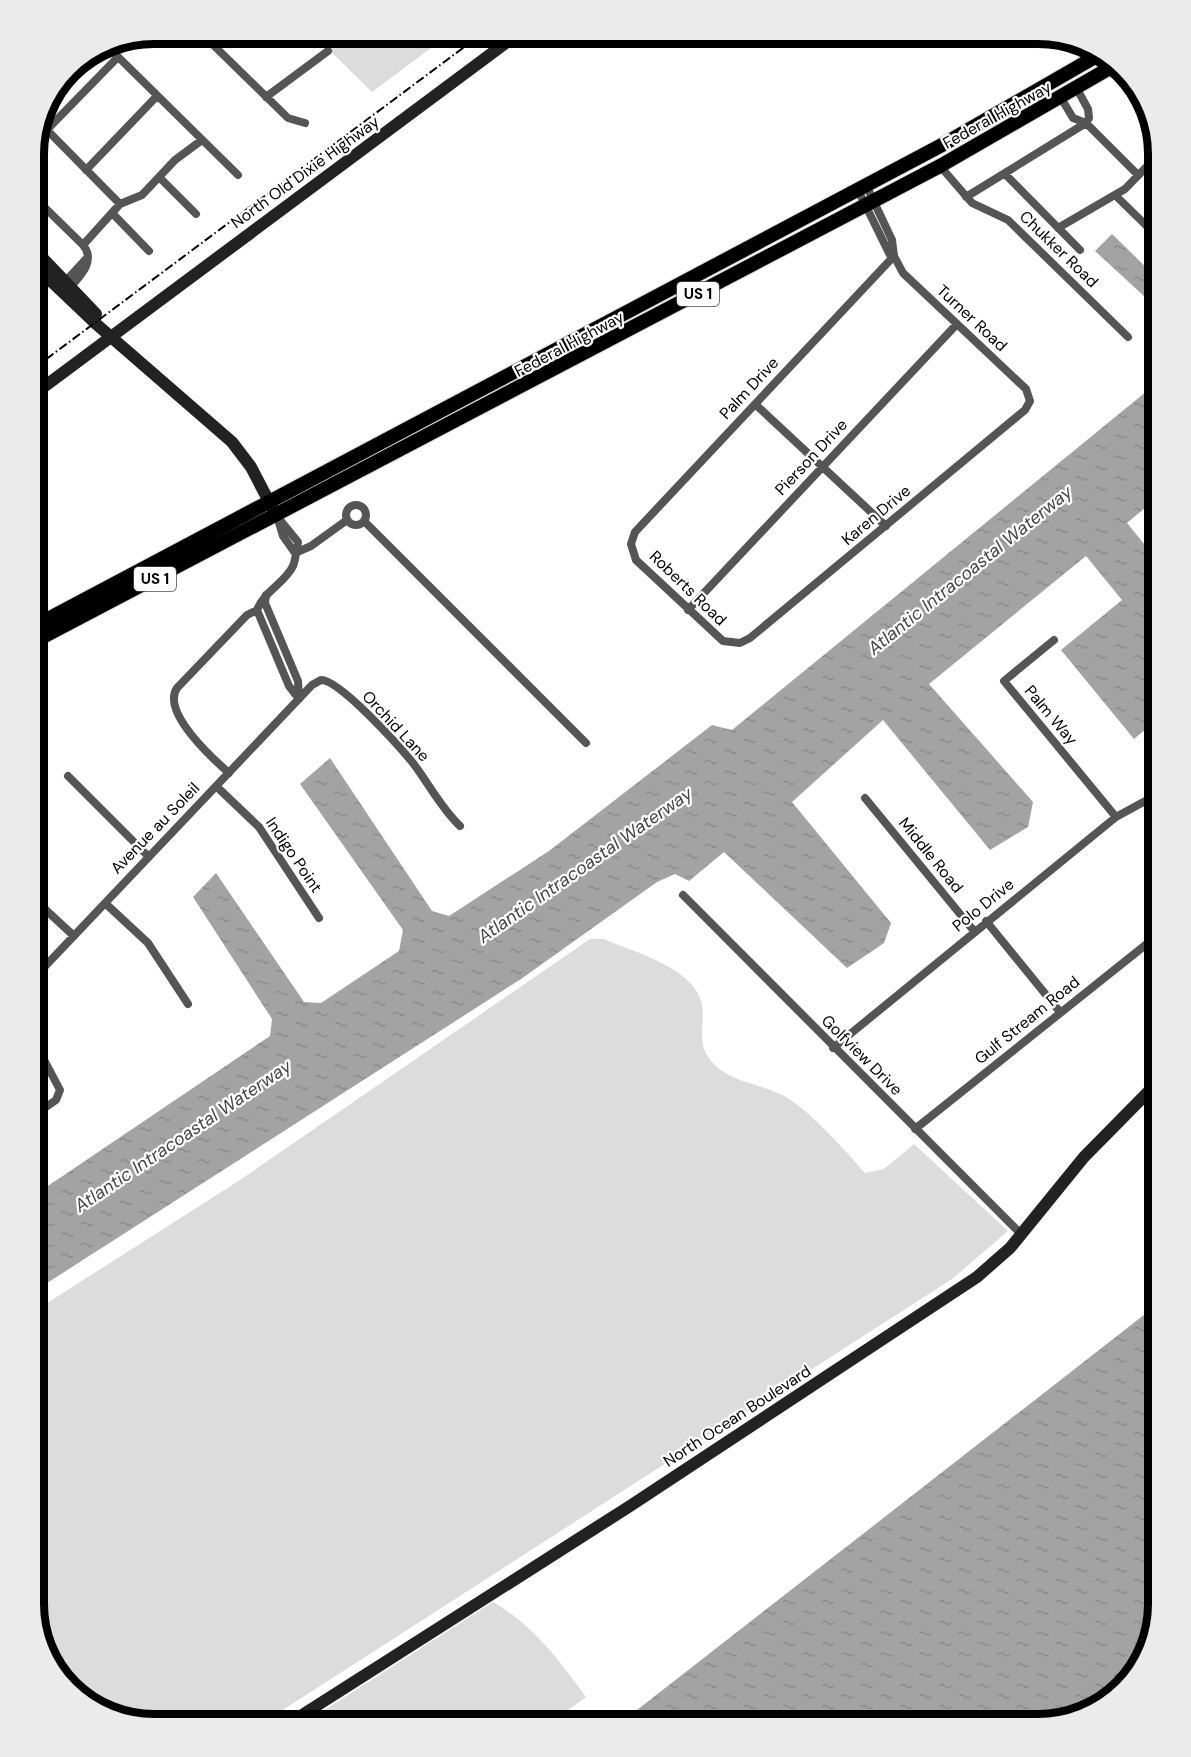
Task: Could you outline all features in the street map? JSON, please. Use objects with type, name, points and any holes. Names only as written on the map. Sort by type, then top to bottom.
[{"type":"main road","name":"North Old Dixie Highway","points":[[44,387],[504,44]]},
{"type":"main road","name":"Federal Highway","points":[[44,621],[862,188],[1092,59]]},
{"type":"main road","name":"Federal Highway","points":[[44,637],[940,166],[1108,69]]},
{"type":"main road","points":[[44,262],[62,286],[111,338],[232,442],[250,467],[276,515]]},
{"type":"main road","points":[[44,272],[62,286]]},
{"type":"main road","points":[[572,361],[584,348],[669,302],[675,286]]},
{"type":"main road","points":[[494,402],[493,395],[496,388],[546,361],[561,346]]},
{"type":"main road","points":[[463,418],[475,404],[477,390]]},
{"type":"main road","points":[[44,634],[66,609]]},
{"type":"main road","name":"North Ocean Boulevard","points":[[305,1713],[630,1506],[977,1277],[1022,1235],[1084,1157],[1148,1092]]},
{"type":"street","points":[[212,44],[288,118],[305,123]]},
{"type":"street","points":[[266,97],[328,51]]},
{"type":"street","points":[[113,52],[238,175]]},
{"type":"street","points":[[118,57],[47,130],[120,204]]},
{"type":"street","points":[[966,196],[1086,123],[1089,118],[1088,109],[1077,89]]},
{"type":"street","points":[[86,170],[157,96]]},
{"type":"street","points":[[1061,98],[1074,118],[1086,123],[1138,175]]},
{"type":"street","points":[[83,245],[120,204],[142,195],[175,160],[202,140]]},
{"type":"street","points":[[1058,228],[1115,195],[1148,165]]},
{"type":"street","name":"Chukker Road","points":[[940,166],[972,203],[1008,220],[1128,337]]},
{"type":"street","points":[[1005,174],[1080,250]]},
{"type":"street","points":[[159,177],[196,214]]},
{"type":"street","name":"Turner Road","points":[[862,188],[890,255],[894,256],[903,273],[1026,389],[1030,401]]},
{"type":"street","points":[[1115,195],[1148,227]]},
{"type":"street","points":[[44,207],[83,245],[87,258],[87,269],[62,286],[44,291]]},
{"type":"street","points":[[112,213],[149,251]]},
{"type":"street","name":"Palm Drive","points":[[631,543],[638,528],[894,256]]},
{"type":"street","name":"Pierson Drive","points":[[688,610],[957,324]]},
{"type":"street","name":"Karen Drive","points":[[735,644],[750,638],[1025,411],[1030,401]]},
{"type":"street","points":[[755,404],[886,525]]},
{"type":"street","points":[[347,520],[347,510],[357,504],[365,509],[364,521],[586,743]]},
{"type":"street","points":[[228,773],[203,749],[174,709],[172,698],[177,688],[247,615],[257,610],[266,592],[290,570],[297,542],[276,515]]},
{"type":"street","points":[[295,553],[311,546],[347,520]]},
{"type":"street","points":[[347,520],[356,525],[364,521]]},
{"type":"street","name":"Roberts Road","points":[[631,543],[636,560],[718,638],[735,644]]},
{"type":"street","points":[[266,592],[266,603],[298,681],[299,699]]},
{"type":"street","points":[[257,610],[289,686],[299,699]]},
{"type":"street","name":"Palm Way","points":[[1054,640],[1004,681],[1116,817]]},
{"type":"street","name":"Orchid Lane","points":[[299,699],[316,682],[327,680],[337,685],[393,741],[413,764],[449,816],[460,826]]},
{"type":"street","name":"Avenue au Soleil","points":[[44,967],[299,699]]},
{"type":"street","points":[[68,776],[149,856]]},
{"type":"street","name":"Indigo Point","points":[[216,786],[259,827],[319,918]]},
{"type":"street","name":"Middle Road","points":[[865,798],[974,931]]},
{"type":"street","name":"Polo Drive","points":[[833,1048],[1116,817],[1148,799]]},
{"type":"street","name":"Golfview Drive","points":[[682,895],[1022,1235]]},
{"type":"street","points":[[105,903],[148,944],[188,1004]]},
{"type":"street","points":[[44,908],[74,936]]},
{"type":"street","points":[[986,921],[1060,1012]]},
{"type":"street","name":"Gulf Stream Road","points":[[915,1129],[1148,943]]},
{"type":"street","points":[[44,1060],[60,1090],[56,1100],[44,1108]]},
{"type":"shaded area","points":[[323,44],[436,44],[372,92]]},
{"type":"shaded area","points":[[590,939],[604,939],[662,963],[688,981],[697,992],[702,1005],[702,1039],[705,1052],[725,1073],[776,1092],[796,1104],[827,1132],[865,1173],[884,1169],[914,1144],[1008,1231],[952,1279],[278,1713],[147,1713],[125,1710],[87,1691],[66,1670],[52,1645],[44,1618],[44,1305],[237,1182]]},
{"type":"shaded area","points":[[493,1602],[533,1632],[586,1697],[563,1713],[320,1713]]},
{"type":"water","points":[[1112,234],[1148,269],[1148,300],[1095,251]]},
{"type":"water","name":"Atlantic Intracoastal Waterway","points":[[1148,390],[1148,505],[1127,523],[1148,549],[1148,727],[1134,739],[1061,650],[1122,600],[1086,556],[929,684],[1033,802],[1028,827],[990,850],[883,720],[792,802],[891,923],[884,943],[847,968],[724,852],[689,881],[675,874],[657,882],[521,979],[44,1285],[44,1189],[270,1036],[272,1019],[193,897],[216,873],[304,1002],[321,1003],[399,951],[403,930],[300,784],[330,758],[432,911],[449,916],[549,851],[712,725],[732,730]]},
{"type":"water","points":[[1148,1312],[1147,1618],[1133,1658],[1125,1670],[1104,1691],[1066,1710],[1037,1714],[632,1714]]},
{"type":"railway","points":[[44,361],[468,44]]}]
